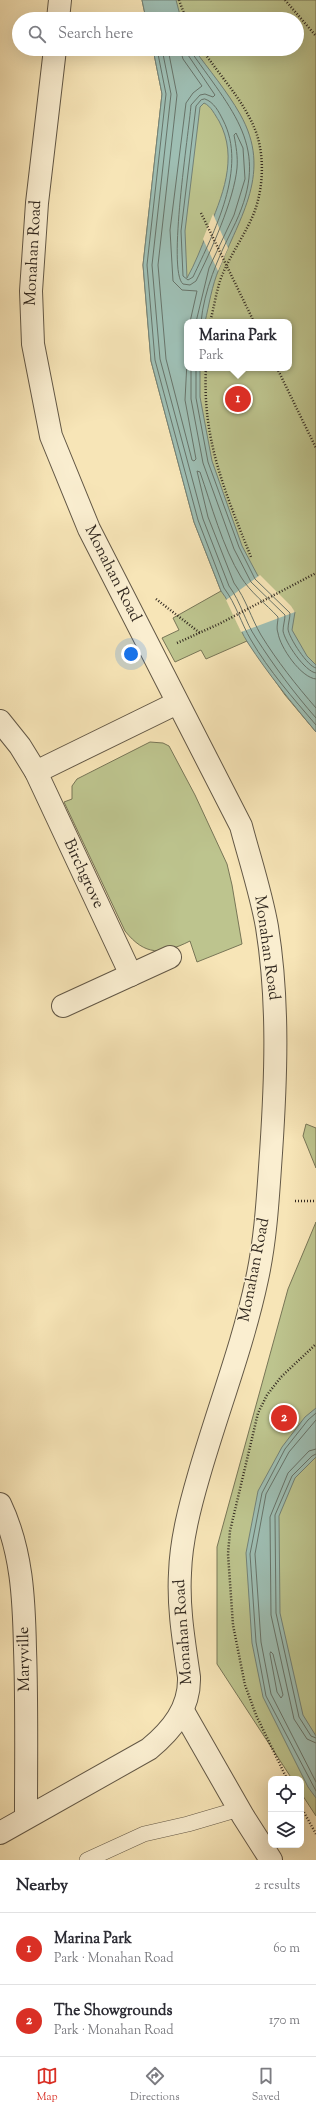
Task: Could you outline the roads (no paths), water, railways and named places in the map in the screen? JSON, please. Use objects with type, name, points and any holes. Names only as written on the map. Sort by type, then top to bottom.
[{"type":"street","points":[[59,12],[60,0]]},
{"type":"street","name":"Monahan Road","points":[[54,56],[37,203],[32,261],[31,318],[37,368],[51,436],[88,529],[241,826],[255,876],[266,927],[273,975],[276,1025],[275,1104],[268,1200],[259,1269],[237,1355],[193,1496],[182,1546],[180,1594],[189,1690],[183,1711]]},
{"type":"street","points":[[36,772],[177,702]]},
{"type":"street","name":"Birchgrove","points":[[0,721],[20,746],[36,772],[131,975]]},
{"type":"street","points":[[63,1006],[170,958]]},
{"type":"street","name":"Maryville","points":[[0,1504],[17,1552],[22,1580],[26,1679],[26,1816]]},
{"type":"street","points":[[0,1833],[26,1816],[149,1749],[161,1739],[183,1711],[239,1809],[271,1860]]},
{"type":"lane","points":[[87,1860],[144,1834],[188,1824],[239,1809]]},
{"type":"water","points":[[142,0],[176,0],[179,12],[145,12]]},
{"type":"water","points":[[154,56],[199,56],[224,89],[240,114],[249,135],[254,155],[250,193],[244,212],[217,275],[206,319],[184,319],[184,371],[200,371],[200,397],[212,461],[242,546],[258,576],[295,612],[292,630],[307,656],[316,665],[316,732],[280,688],[244,636],[229,603],[221,591],[194,522],[151,361],[143,265],[162,94]],"holes":[[[204,103],[209,106],[219,121],[225,135],[228,149],[228,163],[223,191],[218,206],[198,256],[187,278],[185,231],[200,107]]]},
{"type":"water","points":[[316,1408],[316,1457],[295,1478],[279,1516],[280,1613],[303,1715],[316,1736],[316,1798],[308,1787],[304,1776],[302,1776],[263,1697],[252,1643],[246,1553],[258,1491],[282,1447],[305,1417]]},
{"type":"place","name":"Marina Park","points":[[238,399]]},
{"type":"place","name":"The Showgrounds","points":[[284,1418]]}]
